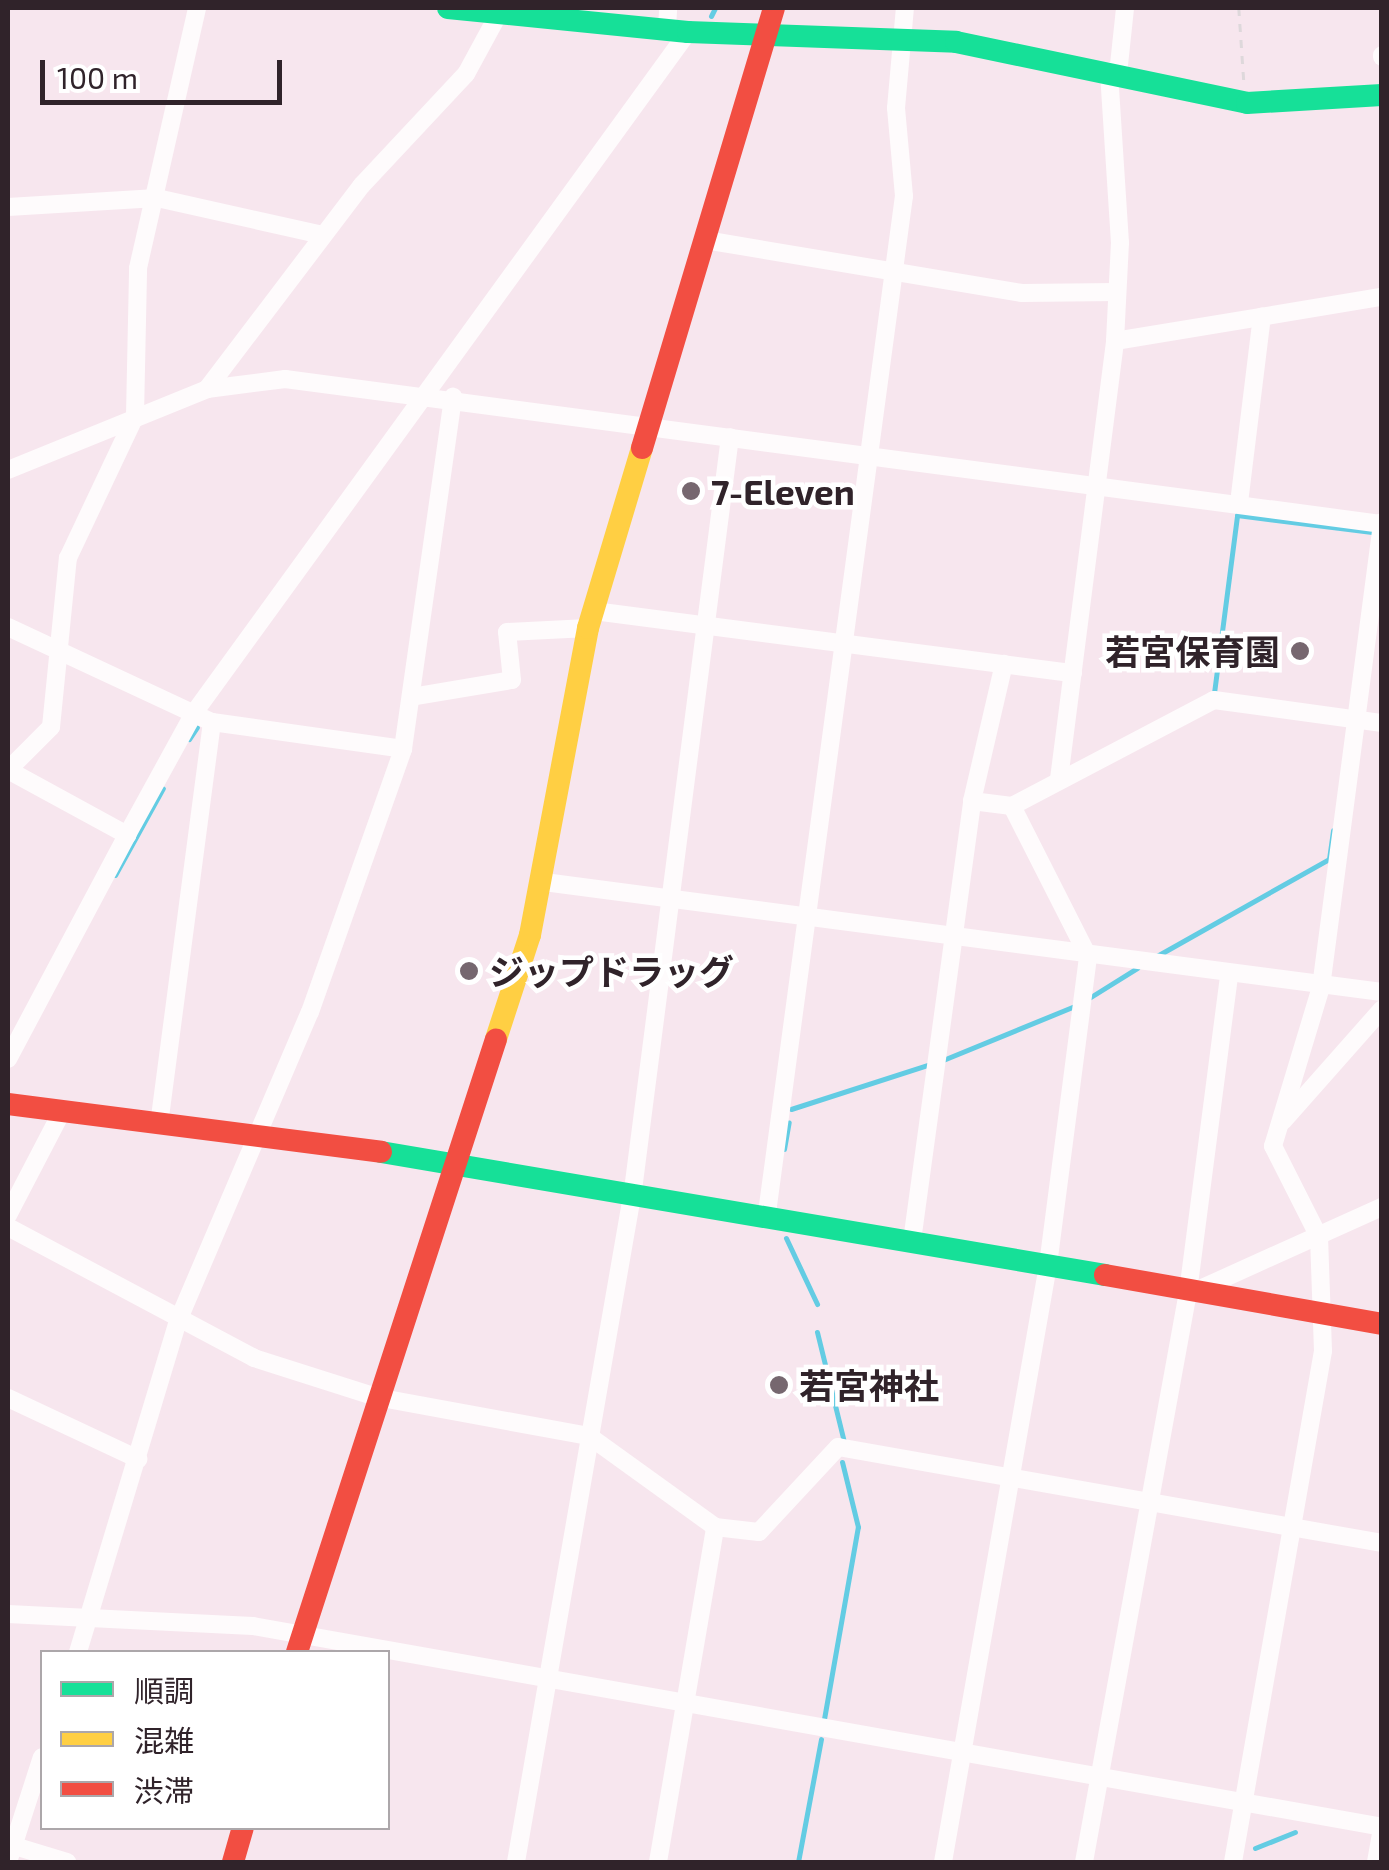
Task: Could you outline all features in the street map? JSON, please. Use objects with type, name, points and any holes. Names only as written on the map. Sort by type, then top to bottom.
[{"type":"street","points":[[127,835],[8,770],[38,749],[51,726],[68,558],[135,416],[138,268],[158,198],[197,8]]},
{"type":"street","points":[[448,8],[496,17],[533,14],[766,33],[901,38],[1113,73],[1247,103],[1382,95]]},
{"type":"street","points":[[299,1645],[544,882],[591,620],[774,8]]},
{"type":"street","points":[[767,1213],[810,917],[904,196],[901,38],[905,8]]},
{"type":"street","points":[[1060,779],[1115,342],[1113,73],[1126,8]]},
{"type":"street","points":[[207,389],[322,235],[466,74],[496,17]]},
{"type":"street","points":[[8,1059],[194,713],[424,394],[674,23]]},
{"type":"street","points":[[8,207],[158,198],[322,235]]},
{"type":"street","points":[[705,240],[894,267],[1022,293],[1116,292]]},
{"type":"street","points":[[1115,342],[1382,297]]},
{"type":"street","points":[[1239,503],[1262,316]]},
{"type":"street","points":[[8,470],[207,389],[284,379],[454,397],[1381,523],[1320,987],[1274,1146],[1319,1237],[1322,1314],[1292,1526],[1234,1862]]},
{"type":"street","points":[[79,1650],[178,1321],[258,1138],[404,749],[454,397]]},
{"type":"street","points":[[516,1862],[634,1190],[730,437]]},
{"type":"street","points":[[411,697],[512,680],[507,632],[591,620],[707,626],[1073,673]]},
{"type":"street","points":[[8,627],[61,648],[212,722],[404,749]]},
{"type":"street","points":[[912,1241],[972,802],[1004,664]]},
{"type":"street","points":[[972,802],[1012,806],[1214,700],[1382,723]]},
{"type":"street","points":[[159,1122],[212,722]]},
{"type":"street","points":[[943,1862],[1048,1265],[1088,956],[1012,806]]},
{"type":"street","points":[[544,882],[1320,987],[1382,992]]},
{"type":"street","points":[[1084,1862],[1188,1292],[1229,975]]},
{"type":"street","points":[[1280,1124],[1382,1009]]},
{"type":"street","points":[[8,1104],[454,1160],[1382,1324]]},
{"type":"street","points":[[62,1113],[8,1225],[178,1321],[254,1358],[376,1397],[588,1436],[716,1527],[759,1532],[838,1447],[1382,1543]]},
{"type":"street","points":[[1188,1292],[1382,1207]]},
{"type":"street","points":[[8,1398],[138,1459]]},
{"type":"street","points":[[658,1862],[716,1527]]},
{"type":"street","points":[[8,1614],[90,1616],[336,1650]]},
{"type":"street","points":[[390,1657],[687,1702],[1382,1828],[1376,1862]]},
{"type":"street","points":[[40,1763],[9,1851],[67,1862]]},
{"type":"street","points":[[233,1862],[243,1830]]},
{"type":"path","points":[[1239,8],[1247,103]]},
{"type":"waterway","points":[[711,16],[715,8]]},
{"type":"waterway","points":[[1214,693],[1237,515],[1372,532]]},
{"type":"waterway","points":[[189,739],[197,727]]},
{"type":"waterway","points":[[115,875],[163,788]]},
{"type":"waterway","points":[[1155,957],[1329,859],[1333,830]]},
{"type":"waterway","points":[[1089,998],[1137,968]]},
{"type":"waterway","points":[[943,1060],[1077,1005]]},
{"type":"waterway","points":[[791,1109],[927,1065]]},
{"type":"waterway","points":[[784,1149],[789,1122]]},
{"type":"waterway","points":[[786,1238],[817,1304]]},
{"type":"waterway","points":[[817,1332],[844,1442]]},
{"type":"waterway","points":[[824,1719],[858,1527],[842,1462]]},
{"type":"waterway","points":[[798,1862],[821,1739]]},
{"type":"waterway","points":[[1255,1848],[1295,1832]]},
{"type":"traffic: fast","points":[[448,8],[688,32],[956,42],[1247,103],[1382,95]]},
{"type":"traffic: fast","points":[[381,1152],[1105,1275]]},
{"type":"traffic: slow","points":[[496,1039],[530,935],[588,628],[642,448]]},
{"type":"traffic: jam","points":[[642,448],[774,8]]},
{"type":"traffic: jam","points":[[298,1650],[496,1039]]},
{"type":"traffic: jam","points":[[8,1104],[381,1152]]},
{"type":"traffic: jam","points":[[1105,1275],[1382,1324]]},
{"type":"traffic: jam","points":[[233,1862],[242,1830]]},
{"type":"place","name":"7-Eleven","points":[[691,491]]},
{"type":"place","name":"若宮保育園","points":[[1300,651]]},
{"type":"place","name":"ジップドラッグ","points":[[469,971]]},
{"type":"place","name":"若宮神社","points":[[779,1385]]}]
